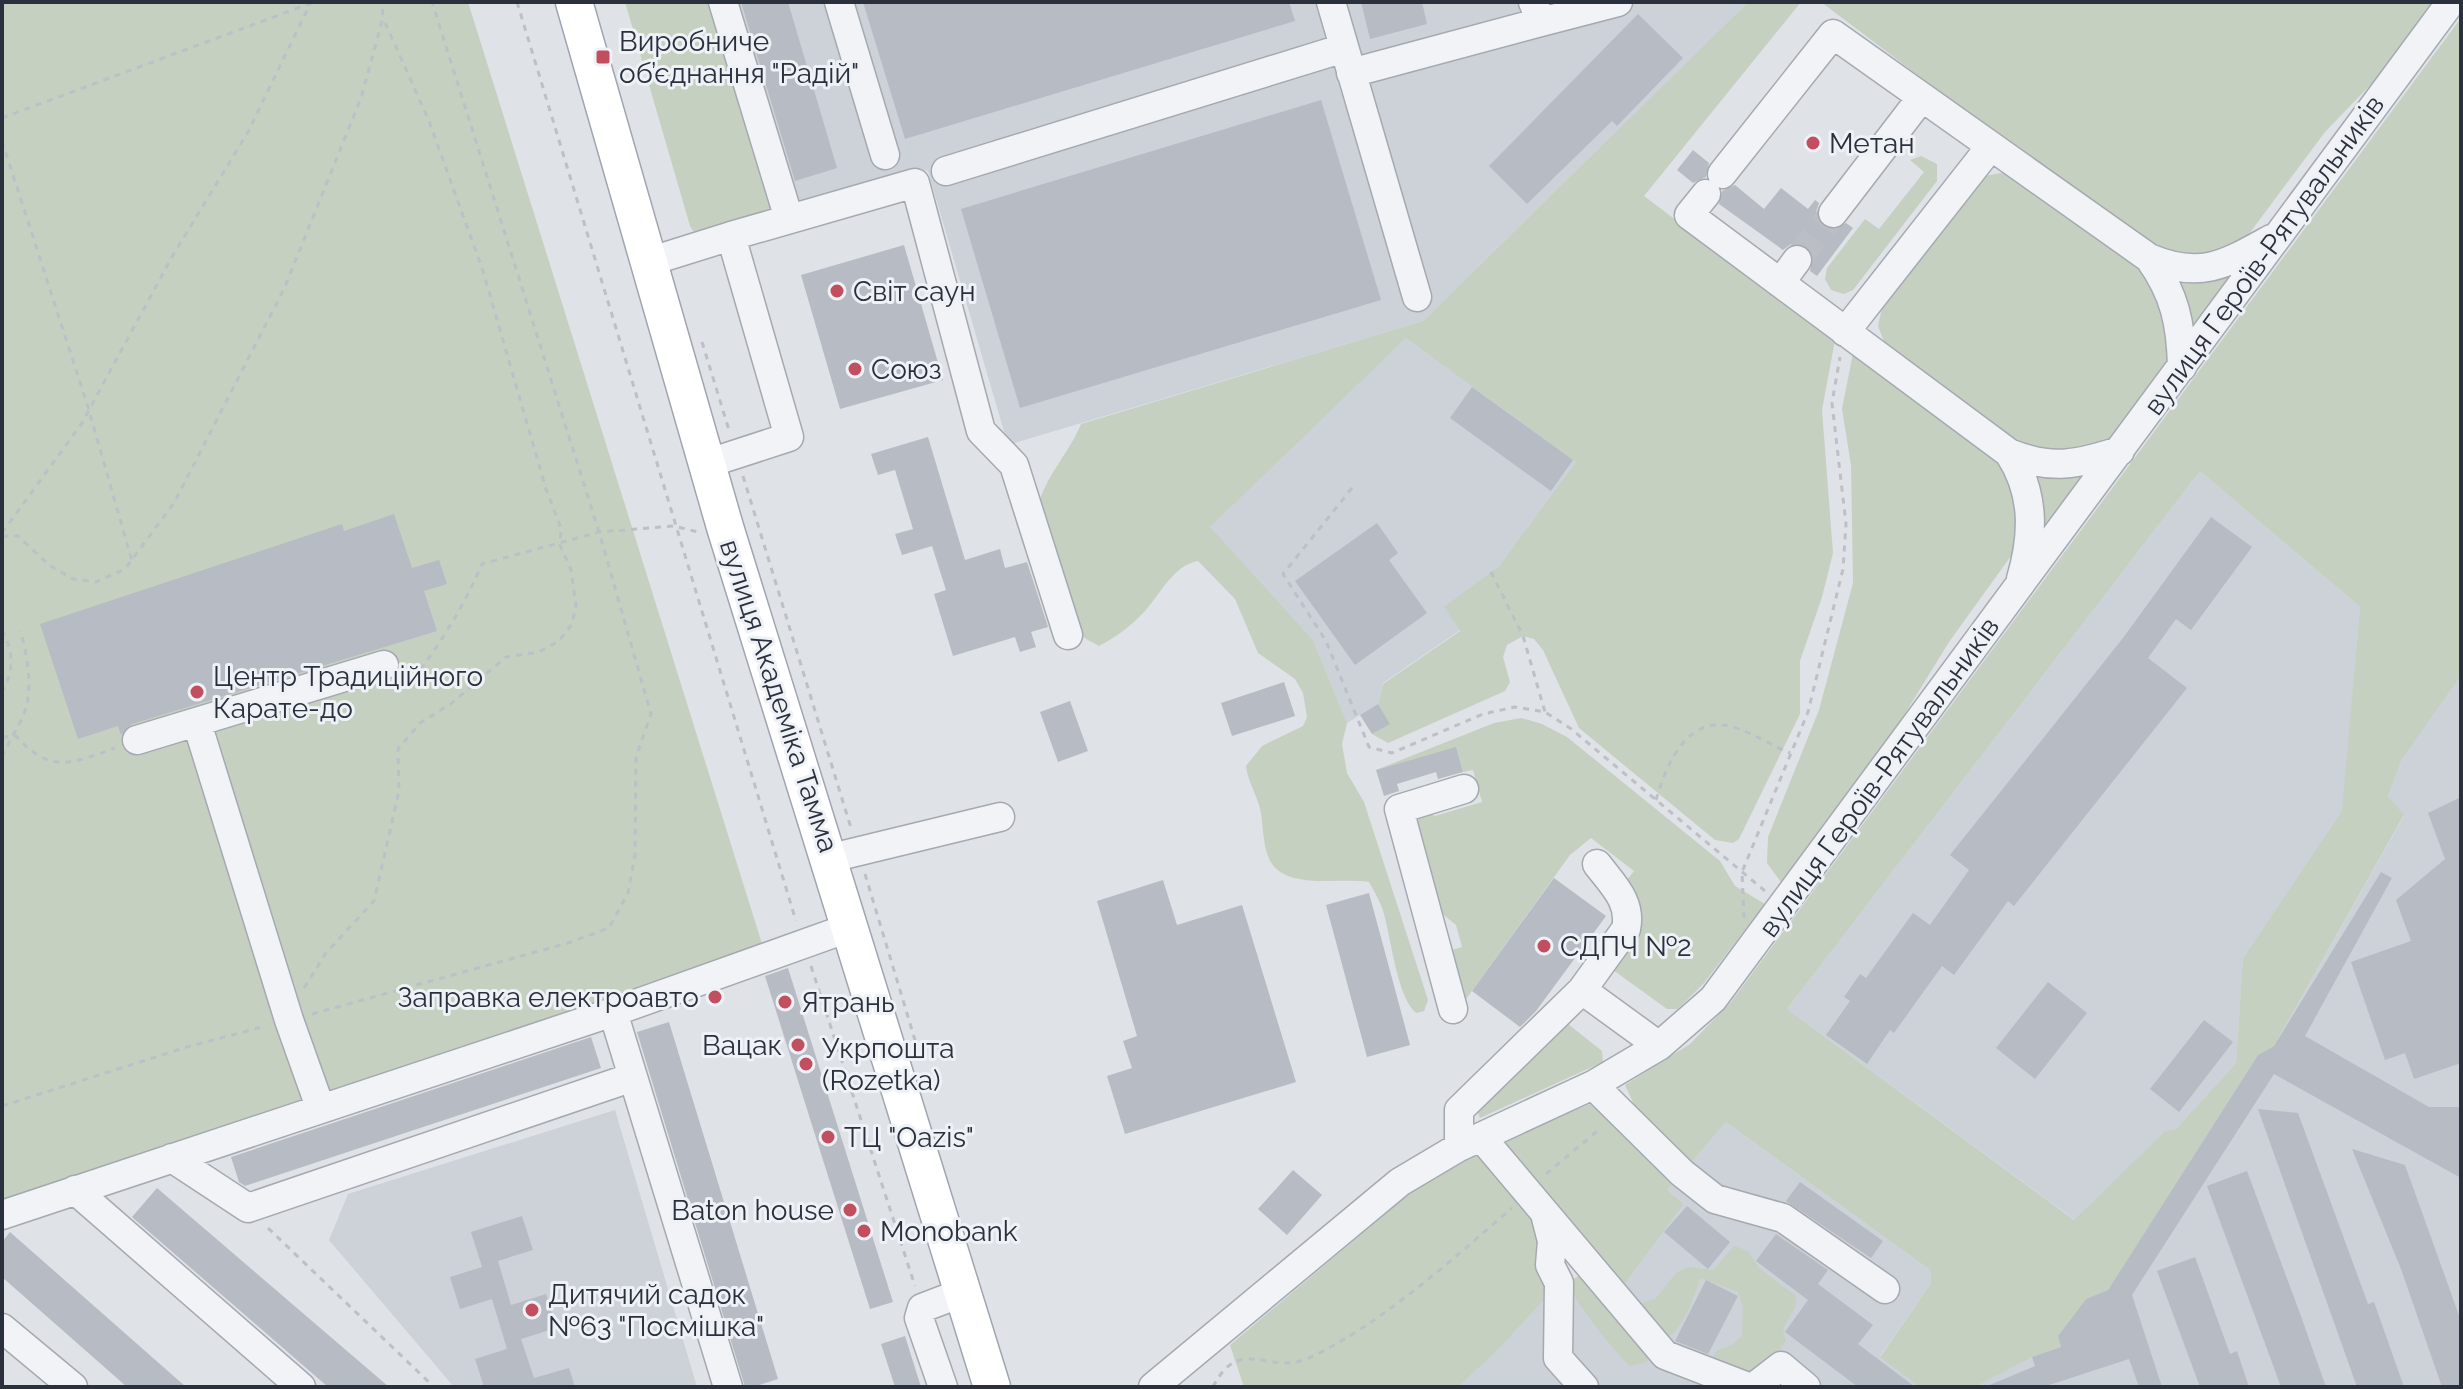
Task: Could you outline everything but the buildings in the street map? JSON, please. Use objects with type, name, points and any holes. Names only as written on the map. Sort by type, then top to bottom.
[{"type":"main road","name":"вулиця Академіка Тамма","points":[[574,2],[648,262],[723,459],[725,527],[845,856],[851,927],[992,1387]]},
{"type":"street","points":[[723,2],[789,219]]},
{"type":"street","points":[[839,2],[885,155]]},
{"type":"street","points":[[1331,2],[1417,297]]},
{"type":"street","points":[[946,171],[1348,60],[1537,12],[1618,2]]},
{"type":"street","name":"вулиця Героїв-Рятувальників","points":[[1153,1387],[1400,1182],[1470,1142],[1593,1085],[1659,1046],[1713,999],[2451,2]]},
{"type":"street","points":[[2120,451],[2058,465],[2030,461],[2009,453],[1689,215],[1833,34],[2149,258],[2169,267],[2202,270],[2236,259],[2277,236]]},
{"type":"street","points":[[1833,213],[1922,97]]},
{"type":"street","points":[[1845,332],[1991,146]]},
{"type":"street","points":[[648,262],[915,183],[981,431],[1014,465],[1068,635]]},
{"type":"street","points":[[723,459],[789,437],[731,236]]},
{"type":"street","points":[[2149,258],[2175,302],[2181,332],[2182,367]]},
{"type":"street","points":[[1780,283],[1797,260]]},
{"type":"street","points":[[2009,453],[2021,471],[2030,498],[2027,552],[2017,591]]},
{"type":"street","points":[[137,740],[384,665]]},
{"type":"street","points":[[197,723],[289,1020],[320,1107]]},
{"type":"street","points":[[1453,1009],[1399,809],[1464,789]]},
{"type":"street","points":[[845,856],[1000,817]]},
{"type":"street","points":[[1597,864],[1622,898],[1628,918],[1626,929],[1582,990],[1459,1110],[1470,1142],[1527,1194],[1665,1355],[1751,1387],[1781,1366],[1806,1387]]},
{"type":"street","points":[[2,1215],[613,1012],[851,927]]},
{"type":"street","points":[[1582,990],[1659,1046]]},
{"type":"street","points":[[613,1012],[728,1387]]},
{"type":"street","points":[[172,1158],[248,1208],[633,1077]]},
{"type":"street","points":[[1593,1085],[1682,1173],[1715,1199],[1783,1218],[1885,1289]]},
{"type":"street","points":[[75,1190],[301,1387]]},
{"type":"street","points":[[1546,1218],[1552,1241],[1550,1265],[1559,1283],[1558,1358],[1584,1387]]},
{"type":"street","points":[[943,1387],[919,1318],[922,1308],[964,1292]]},
{"type":"street","points":[[2,1328],[73,1387]]},
{"type":"path","points":[[312,3],[248,132],[173,255],[73,439],[2,534],[18,536],[49,565],[73,579],[96,582],[125,569],[174,503],[206,448],[284,289],[361,98],[383,18],[382,2]]},
{"type":"path","points":[[2,1106],[187,1047],[568,943],[609,928],[628,893],[635,855],[636,757],[651,714],[599,532],[432,2]]},
{"type":"path","points":[[517,2],[804,945],[917,1292],[931,1305]]},
{"type":"path","points":[[2,118],[312,3]]},
{"type":"path","points":[[289,1020],[326,953],[374,901],[399,791],[398,749],[420,723],[452,703],[506,657],[539,652],[559,641],[572,624],[576,605],[571,570],[560,545],[561,528],[546,489],[483,271],[429,121],[383,18]]},
{"type":"path","points":[[2,141],[88,407],[132,561]]},
{"type":"path","points":[[1746,958],[1742,872],[1808,712],[1843,569],[1846,524],[1832,403],[1845,332]]},
{"type":"path","points":[[702,339],[723,459],[845,856],[919,1052]]},
{"type":"path","points":[[1352,488],[1283,574],[1326,641],[1369,747],[1392,753],[1483,714],[1515,707],[1545,712],[1570,728],[1784,907]]},
{"type":"path","points":[[384,665],[396,678],[413,679],[466,601],[482,564],[599,532],[674,526],[707,532],[725,527]]},
{"type":"path","points":[[1491,572],[1523,636],[1545,712]]},
{"type":"path","points":[[2,630],[12,662],[2,691]]},
{"type":"path","points":[[2,757],[11,734],[24,714],[28,694],[29,667],[21,631]]},
{"type":"path","points":[[1656,800],[1671,760],[1686,738],[1703,725],[1722,724],[1740,729],[1791,753]]},
{"type":"path","points":[[2,737],[11,734]]},
{"type":"path","points":[[11,734],[32,754],[46,761],[76,762],[137,740]]},
{"type":"path","points":[[1213,1387],[1227,1364],[1238,1358],[1295,1362],[1325,1349],[1415,1286],[1527,1194],[1572,1149],[1623,1115]]},
{"type":"path","points":[[248,1208],[434,1387]]},
{"type":"shaded area","points":[[731,2],[1748,2],[1423,321],[1008,445],[928,171],[919,169],[792,204]]},
{"type":"shaded area","points":[[1406,338],[1577,461],[1499,566],[1445,607],[1460,630],[1383,683],[1378,704],[1347,723],[1313,640],[1209,527]]},
{"type":"shaded area","points":[[2200,471],[2360,607],[2343,811],[2243,958],[2236,1063],[2176,1129],[2165,1131],[2075,1220],[1787,1009]]},
{"type":"shaded area","points":[[2461,676],[2461,1387],[1981,1387],[1980,1384],[2032,1357],[2061,1347],[2058,1336],[2086,1299],[2108,1290],[2258,1055],[2274,1046],[2404,816],[2388,796],[2402,759]]},
{"type":"shaded area","name":"Дитячий садок №63 \"Посмішка\"","points":[[615,1110],[697,1387],[454,1387],[329,1240],[348,1194]]},
{"type":"shaded area","points":[[1726,1122],[1930,1270],[1931,1283],[1880,1356],[1920,1387],[1458,1387],[1494,1354],[1567,1274],[1600,1317],[1684,1204],[1667,1190]]},
{"type":"green space","points":[[2,2],[468,2],[763,947],[2,1200]]},
{"type":"green space","points":[[625,2],[719,2],[780,215],[697,237],[690,226]]},
{"type":"green space","points":[[1748,2],[1801,2],[1644,196],[1835,340],[1822,410],[1833,553],[1800,661],[1800,714],[1739,839],[1733,843],[1715,840],[1579,728],[1543,650],[1534,639],[1523,636],[1507,645],[1503,657],[1510,682],[1505,691],[1388,743],[1372,734],[1389,724],[1378,704],[1383,684],[1460,631],[1444,607],[1499,566],[1576,462],[1406,338],[1210,527],[1313,640],[1347,723],[1342,744],[1347,773],[1364,802],[1428,1000],[1424,1011],[1417,1013],[1404,995],[1383,911],[1369,882],[1297,879],[1285,875],[1268,856],[1260,807],[1246,766],[1262,746],[1303,726],[1307,717],[1303,693],[1295,679],[1258,653],[1235,599],[1198,561],[1174,574],[1139,617],[1105,643],[1099,646],[1072,631],[1065,606],[1065,576],[1048,562],[1040,522],[1040,500],[1081,424],[1423,321]]},
{"type":"green space","points":[[1821,2],[2433,2],[2375,80],[2325,132],[2240,246],[2204,262],[2151,251]]},
{"type":"green space","points":[[2461,18],[2461,676],[2402,759],[2388,796],[2404,815],[2274,1046],[2258,1055],[2108,1290],[2086,1299],[2058,1336],[2061,1347],[2032,1357],[1975,1387],[1920,1387],[1880,1357],[1931,1283],[1930,1270],[1726,1122],[1688,1166],[1639,1115],[1625,1085],[1690,1044],[1731,1002]],"holes":[[[2200,471],[2360,607],[2342,811],[2243,958],[2236,1063],[2176,1129],[2165,1131],[2074,1220],[1787,1009]]]},
{"type":"green space","points":[[1921,156],[1937,164],[1937,181],[1853,290],[1844,294],[1831,290],[1825,279],[1827,268],[1865,219],[1879,229],[1924,172],[1910,160]]},
{"type":"green space","points":[[2001,173],[2012,175],[2141,269],[2165,295],[2168,359],[2108,442],[2093,451],[2033,456],[1885,344],[1878,326],[1882,308],[1985,176]]},
{"type":"green space","points":[[2239,264],[2189,332],[2173,284],[2181,275]]},
{"type":"green space","points":[[1853,353],[2016,478],[2018,541],[2011,556],[1949,642],[1901,720],[1781,882],[1767,863],[1768,837],[1819,710],[1853,583],[1851,465],[1842,409]]},
{"type":"green space","points":[[2028,468],[2088,469],[2035,539]]},
{"type":"green space","points":[[1521,718],[1542,724],[1567,737],[1720,861],[1735,886],[1765,904],[1704,983],[1678,1009],[1667,1009],[1609,967],[1623,885],[1634,871],[1591,838],[1570,855],[1461,1006],[1446,952],[1462,947],[1456,925],[1439,911],[1412,820],[1427,813],[1435,816],[1482,802],[1473,770],[1463,772],[1456,748],[1376,770],[1494,723]]},
{"type":"green space","points":[[1568,1024],[1602,1051],[1603,1062],[1480,1118],[1475,1105]]},
{"type":"green space","points":[[1590,1104],[1676,1180],[1667,1190],[1684,1204],[1621,1289],[1499,1142]]},
{"type":"green space","points":[[1479,1153],[1535,1218],[1551,1292],[1494,1354],[1458,1387],[1244,1387],[1230,1345],[1408,1195]]},
{"type":"green space","points":[[1734,1246],[1748,1251],[1759,1268],[1796,1296],[1796,1305],[1783,1329],[1786,1340],[1777,1354],[1762,1362],[1758,1373],[1701,1373],[1718,1350],[1732,1345],[1742,1335],[1743,1308],[1738,1292],[1701,1278],[1683,1320],[1665,1339],[1636,1306],[1656,1298],[1676,1273],[1688,1267],[1713,1270]]},
{"type":"green space","points":[[1578,1276],[1586,1278],[1648,1352],[1647,1362],[1630,1366],[1605,1338],[1571,1289],[1569,1282]]},
{"type":"tunnel","points":[[1797,260],[1833,213]]},
{"type":"place","name":"Виробниче об’єднання \"Радій\"","points":[[603,57]]},
{"type":"place","name":"Метан","points":[[1813,143]]},
{"type":"place","name":"Світ саун","points":[[837,291]]},
{"type":"place","name":"Союз","points":[[855,369]]},
{"type":"place","name":"Центр Традиційного Карате-до","points":[[197,692]]},
{"type":"place","name":"СДПЧ №2","points":[[1544,946]]},
{"type":"place","name":"Заправка електроавто","points":[[715,997]]},
{"type":"place","name":"Ятрань","points":[[785,1002]]},
{"type":"place","name":"Вацак","points":[[798,1045]]},
{"type":"place","name":"Укрпошта (Rozetka)","points":[[806,1064]]},
{"type":"place","name":"ТЦ \"Oazis\"","points":[[828,1137]]},
{"type":"place","name":"Baton house","points":[[850,1210]]},
{"type":"place","name":"Monobank","points":[[864,1231]]},
{"type":"place","name":"Дитячий садок №63 \"Посмішка\"","points":[[532,1310]]}]
